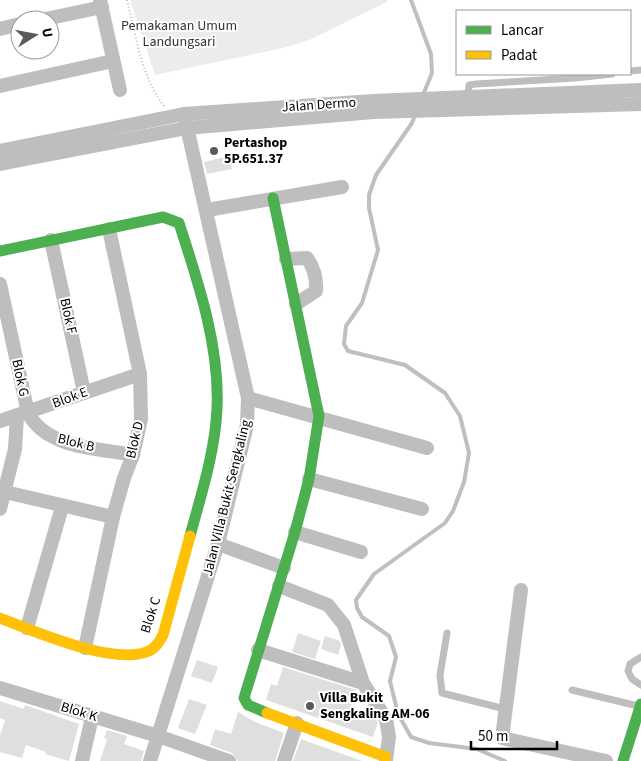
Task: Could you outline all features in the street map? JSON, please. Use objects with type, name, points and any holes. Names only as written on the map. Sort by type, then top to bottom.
[{"type":"street","points":[[60,15],[101,4],[120,90]]},
{"type":"street","points":[[0,86],[114,61]]},
{"type":"street","points":[[584,100],[641,90]]},
{"type":"street","points":[[465,101],[584,100],[641,104]]},
{"type":"street","name":"Jalan Dermo","points":[[0,151],[182,120],[465,101]]},
{"type":"street","points":[[0,164],[182,120]]},
{"type":"street","name":"Jalan Villa Bukit Sengkaling","points":[[150,761],[218,544],[247,424],[248,398],[207,210],[182,120]]},
{"type":"street","points":[[207,210],[342,187]]},
{"type":"street","points":[[273,198],[319,416],[309,479],[295,532],[244,698],[245,702],[260,710],[386,759],[389,737],[386,719],[363,683],[350,641],[338,617],[328,605],[279,586]]},
{"type":"street","name":"Blok C","points":[[0,251],[163,217],[172,219],[182,230],[200,290],[217,376],[217,411],[209,464],[163,635],[156,646],[147,652],[115,653],[85,648],[0,618]]},
{"type":"street","name":"Blok D","points":[[85,648],[113,517],[124,478],[133,455],[141,419],[140,374],[109,229]]},
{"type":"street","name":"Blok F","points":[[51,240],[84,392]]},
{"type":"street","points":[[286,259],[306,258],[312,265],[317,281],[316,291],[296,304]]},
{"type":"street","name":"Blok G","points":[[0,284],[23,415]]},
{"type":"street","name":"Blok E","points":[[0,421],[23,415],[84,392],[140,374]]},
{"type":"street","points":[[248,398],[319,416],[427,448]]},
{"type":"street","points":[[0,509],[23,415]]},
{"type":"street","name":"Blok B","points":[[23,415],[44,434],[58,440],[133,455]]},
{"type":"street","points":[[309,479],[422,509]]},
{"type":"street","points":[[5,492],[62,507],[113,517]]},
{"type":"street","points":[[28,628],[62,507]]},
{"type":"street","points":[[295,532],[361,552]]},
{"type":"street","points":[[218,544],[284,568]]},
{"type":"street","points":[[521,590],[502,736],[504,739],[606,761]]},
{"type":"street","points":[[258,650],[363,683]]},
{"type":"street","name":"Blok K","points":[[0,688],[158,736],[229,761]]},
{"type":"street","points":[[623,761],[641,705]]},
{"type":"street","points":[[83,759],[92,717]]},
{"type":"street","points":[[284,761],[297,723]]},
{"type":"lane","points":[[465,101],[469,86],[476,84],[603,75]]},
{"type":"lane","points":[[447,632],[440,675],[442,693],[505,709]]},
{"type":"lane","points":[[641,657],[630,664],[628,671],[632,680],[641,686]]},
{"type":"lane","points":[[572,690],[641,705]]},
{"type":"path","points":[[127,0],[153,89],[182,120]]},
{"type":"green space","name":"Pemakaman Umum Landungsari","points":[[130,0],[386,0],[387,2],[307,41],[283,48],[155,75]]},
{"type":"building","points":[[229,156],[232,169],[207,174],[204,162]]},
{"type":"building","points":[[298,633],[321,641],[315,659],[292,652]]},
{"type":"building","points":[[325,636],[340,641],[341,645],[338,655],[321,649]]},
{"type":"building","points":[[197,660],[218,667],[212,683],[191,676]]},
{"type":"building","points":[[283,667],[356,690],[350,709],[374,717],[378,722],[373,737],[266,700],[271,684],[277,686]]},
{"type":"building","points":[[189,699],[207,705],[195,734],[178,728]]},
{"type":"building","points":[[0,701],[24,709],[25,705],[79,724],[69,761],[45,754],[46,752],[26,745],[22,758],[0,752],[0,735],[5,720],[0,718]]},
{"type":"building","points":[[238,712],[255,722],[284,733],[275,761],[238,761],[232,753],[210,745],[215,729],[231,734]]},
{"type":"building","points":[[107,730],[127,736],[124,744],[144,751],[141,761],[100,761],[107,739],[104,738]]},
{"type":"building","points":[[301,739],[362,761],[293,761]]},
{"type":"waterway","points":[[411,0],[431,54],[432,73],[423,95]]},
{"type":"waterway","points":[[416,113],[412,123],[376,175],[369,195],[369,208],[378,250],[362,303],[346,326],[344,344],[348,351],[405,365],[445,393],[460,416],[469,453],[464,482],[453,511],[445,523],[374,574],[356,600],[357,608],[362,617],[389,636],[396,657],[390,681],[398,714],[411,737],[429,743],[477,749],[505,761]]},
{"type":"traffic: fast","points":[[267,713],[248,705],[244,698],[295,532],[309,479],[319,416],[273,198]]},
{"type":"traffic: fast","points":[[0,251],[163,217],[179,223],[206,314],[215,362],[217,385],[216,425],[207,473],[190,536]]},
{"type":"traffic: fast","points":[[623,761],[641,704]]},
{"type":"traffic: slow","points":[[0,618],[54,639],[97,651],[136,654],[151,650],[163,635],[190,536]]},
{"type":"traffic: slow","points":[[267,713],[386,757]]},
{"type":"place","name":"Pertashop 5P.651.37","points":[[214,151]]},
{"type":"place","name":"Villa Bukit Sengkaling AM-06","points":[[310,706]]}]
